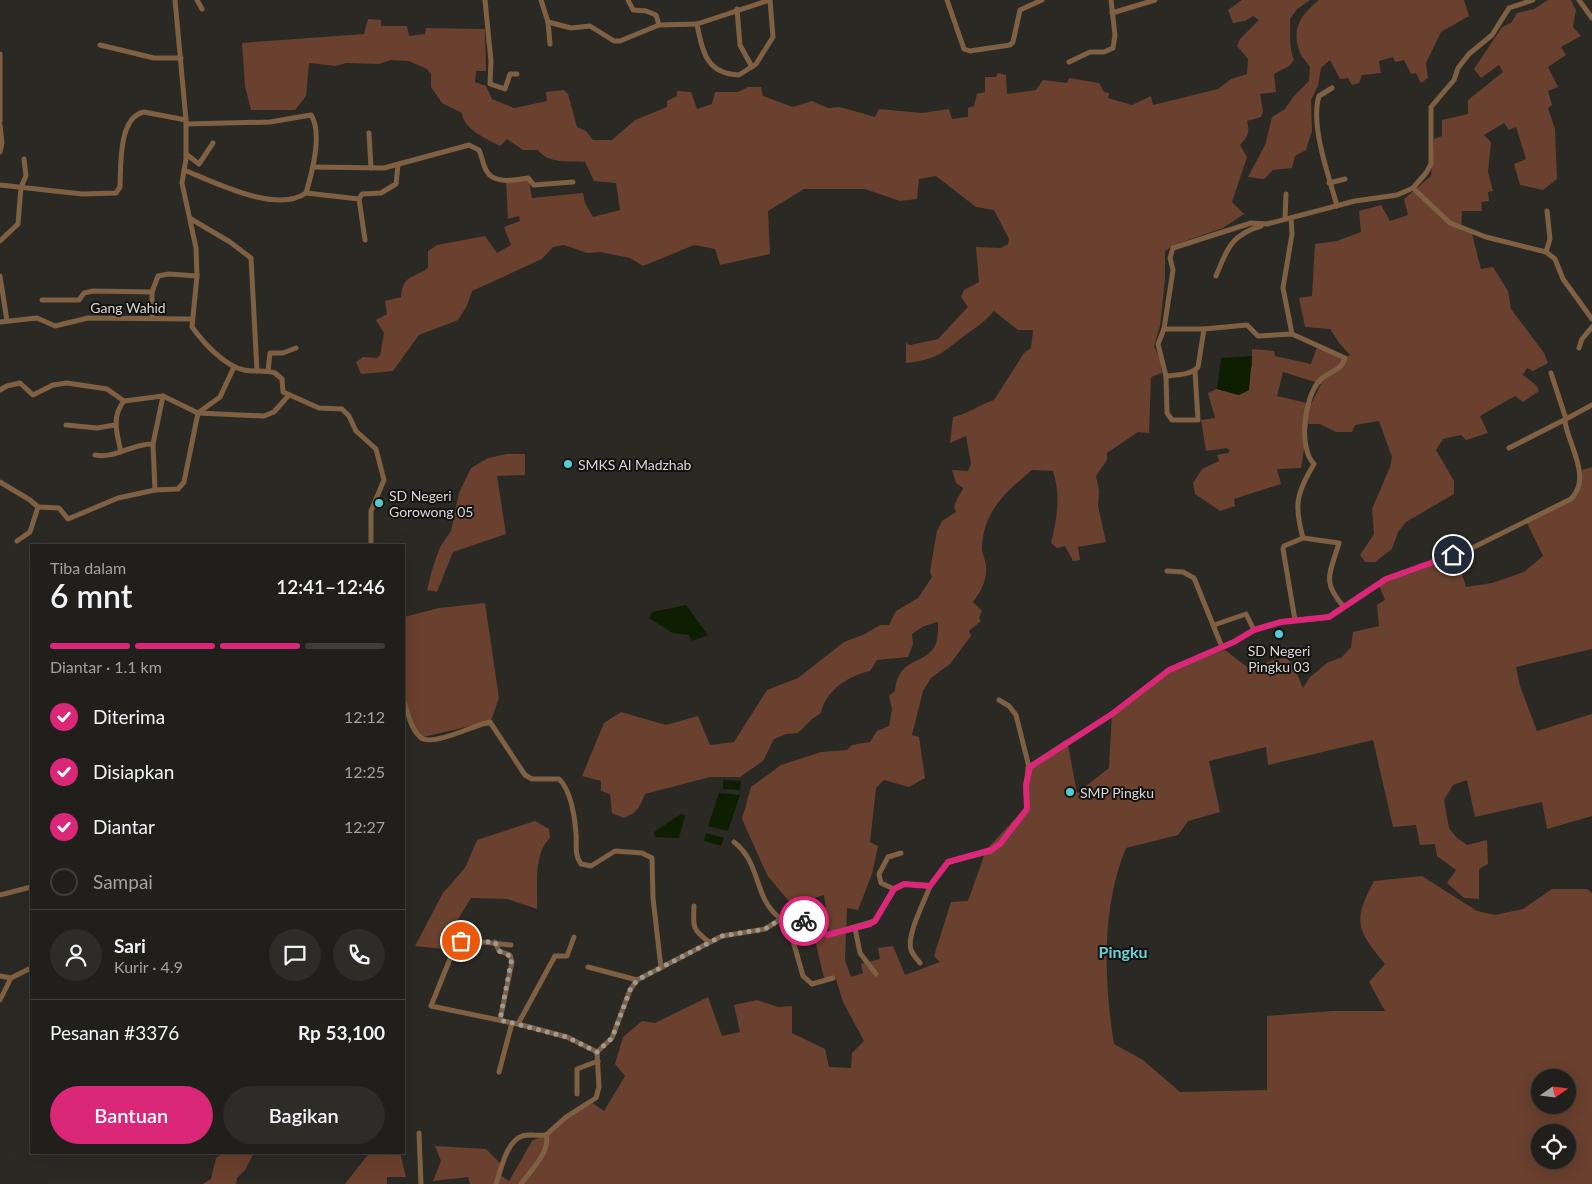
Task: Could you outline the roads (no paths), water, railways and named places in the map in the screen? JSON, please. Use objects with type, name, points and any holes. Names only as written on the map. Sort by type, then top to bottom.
[{"type":"street","points":[[175,0],[186,122],[183,190],[196,248],[197,276],[192,327],[198,336],[234,367],[257,371],[268,370],[280,376],[283,392],[320,408],[342,409],[349,416],[356,431],[376,449],[384,480],[371,511],[371,544]]},
{"type":"street","points":[[197,0],[202,9]]},
{"type":"street","points":[[485,0],[491,61],[490,84],[505,89],[510,74],[517,74]]},
{"type":"street","points":[[541,0],[548,22],[550,44]]},
{"type":"street","points":[[628,0],[633,10],[646,11],[656,15],[659,26]]},
{"type":"street","points":[[548,22],[571,28],[590,26],[614,41],[620,41],[659,26],[696,24],[737,9],[770,0],[773,37],[752,67],[739,75],[718,72],[702,47],[696,24]]},
{"type":"street","points":[[947,0],[960,41],[964,49],[970,51],[1010,45],[1013,42],[1020,10],[1042,0]]},
{"type":"street","points":[[1069,62],[1090,52],[1104,52],[1113,48],[1115,35],[1111,0]]},
{"type":"street","points":[[1112,13],[1155,0]]},
{"type":"street","points":[[1216,276],[1228,247],[1235,239],[1249,229],[1337,206],[1397,195],[1413,188],[1431,164],[1430,112],[1433,104],[1449,86],[1458,68],[1469,54],[1492,35],[1509,8],[1534,0]]},
{"type":"street","points":[[1579,0],[1592,18]]},
{"type":"street","points":[[737,9],[740,45],[752,67]]},
{"type":"street","points":[[100,45],[154,58],[181,58]]},
{"type":"street","points":[[0,54],[0,120]]},
{"type":"street","points":[[1332,88],[1319,96],[1317,109],[1330,183],[1337,206]]},
{"type":"street","points":[[0,184],[82,194],[116,193],[120,187],[123,140],[132,118],[144,112],[186,122],[270,122],[311,115],[316,129],[313,167],[306,193]]},
{"type":"street","points":[[0,125],[2,143],[0,152]]},
{"type":"street","points":[[368,134],[371,168]]},
{"type":"street","points":[[186,154],[200,164],[213,143]]},
{"type":"street","points":[[313,167],[371,168],[398,166],[430,154],[469,145],[479,150],[487,172],[492,177],[506,180],[528,178],[534,185],[573,182]]},
{"type":"street","points":[[0,242],[18,224],[21,187],[26,171],[24,159]]},
{"type":"street","points":[[365,240],[359,199],[362,194],[381,193],[396,184],[398,166]]},
{"type":"street","points":[[184,170],[237,191],[264,199],[296,198],[306,193],[359,199]]},
{"type":"street","points":[[1330,183],[1345,179]]},
{"type":"street","points":[[1413,188],[1450,223],[1486,238],[1546,252],[1555,258],[1563,279],[1592,319]]},
{"type":"street","points":[[1286,194],[1288,218],[1292,234],[1283,288],[1292,334]]},
{"type":"street","points":[[1546,252],[1550,239],[1547,211]]},
{"type":"street","points":[[191,219],[230,242],[250,258],[257,371]]},
{"type":"street","points":[[1204,329],[1198,367],[1195,371],[1198,420],[1172,420],[1168,418],[1166,376],[1158,344],[1164,329],[1173,270],[1170,258],[1172,248],[1251,224],[1267,224]]},
{"type":"street","points":[[152,317],[152,292],[155,279],[158,276],[169,274],[197,276]]},
{"type":"street","points":[[0,276],[1,293],[6,303],[7,321]]},
{"type":"street","points":[[42,300],[79,300],[84,293],[93,291],[152,292]]},
{"type":"street","name":"Gang Wahid","points":[[0,322],[36,318],[55,326],[88,318],[152,317],[192,320]]},
{"type":"street","points":[[1164,329],[1204,329],[1247,325],[1258,336],[1292,334],[1345,358],[1340,369],[1320,380],[1309,401],[1305,421],[1306,450],[1308,457],[1314,464],[1307,476],[1297,504],[1296,513],[1303,538]]},
{"type":"street","points":[[1579,348],[1582,339],[1592,328]]},
{"type":"street","points":[[268,370],[270,353],[296,348]]},
{"type":"street","points":[[0,482],[38,507],[59,508],[68,519],[118,498],[155,490],[178,489],[182,486],[198,413],[220,397],[234,367]]},
{"type":"street","points":[[1166,376],[1195,371]]},
{"type":"street","points":[[1030,767],[1112,714],[1169,670],[1222,647],[1254,630],[1295,620],[1329,617],[1386,579],[1470,549],[1571,499],[1577,493],[1580,480],[1566,419],[1551,373]]},
{"type":"street","points":[[0,390],[7,386],[20,384],[33,395],[61,383],[85,384],[107,389],[124,401],[163,396],[198,413],[267,416],[278,409],[289,395]]},
{"type":"street","points":[[155,490],[153,444],[163,396]]},
{"type":"street","points":[[120,452],[115,425],[116,414],[124,401]]},
{"type":"street","points":[[1509,448],[1592,405]]},
{"type":"street","points":[[66,425],[97,428],[115,425]]},
{"type":"street","points":[[95,455],[101,456],[133,449],[142,444],[153,444]]},
{"type":"street","points":[[17,541],[30,532],[38,507]]},
{"type":"street","points":[[1295,620],[1283,549],[1284,546],[1303,538],[1339,543],[1328,579],[1332,593],[1344,608]]},
{"type":"street","points":[[1167,571],[1183,572],[1194,578],[1222,647]]},
{"type":"street","points":[[1214,625],[1246,614],[1254,630]]},
{"type":"street","points":[[920,962],[913,954],[910,945],[912,931],[930,886],[948,862],[991,850],[1000,844],[1027,809],[1026,785],[1030,767],[1016,715],[1009,706],[999,700]]},
{"type":"street","points":[[405,705],[414,729],[423,740],[428,741],[490,722],[525,775],[532,779],[560,779],[565,788],[572,812],[576,855],[581,864],[591,866],[615,851],[642,853],[652,858],[653,898],[661,968]]},
{"type":"street","points":[[734,842],[750,859],[767,906],[783,917],[803,976],[812,984],[833,978]]},
{"type":"street","points":[[894,889],[881,883],[879,874],[888,857],[901,853]]},
{"type":"street","points":[[597,1052],[612,1038],[630,990],[637,980],[709,942],[731,934],[765,929],[783,917],[798,916],[827,935],[855,928],[875,921],[894,889],[904,884],[930,886]]},
{"type":"street","points":[[0,895],[30,887]]},
{"type":"street","points":[[694,906],[693,926],[696,932],[709,942]]},
{"type":"street","points":[[855,928],[860,953],[876,974]]},
{"type":"street","points":[[499,1072],[515,1023],[555,956],[567,956],[574,937]]},
{"type":"street","points":[[511,946],[495,942],[464,940],[456,944],[431,1006],[515,1023],[567,1037],[597,1052]]},
{"type":"street","points":[[495,942],[499,951],[510,955],[512,962],[500,1020]]},
{"type":"street","points":[[0,976],[11,978],[30,968]]},
{"type":"street","points":[[588,968],[637,980]]},
{"type":"street","points":[[0,1000],[11,978]]},
{"type":"street","points":[[496,1184],[508,1150],[518,1138],[546,1135],[566,1117],[596,1098],[599,1087],[597,1052]]},
{"type":"street","points":[[578,1094],[577,1069],[598,1061]]},
{"type":"street","points":[[419,1133],[421,1184]]},
{"type":"street","points":[[521,1184],[546,1149],[546,1135]]},
{"type":"place","name":"SMKS Al Madzhab","points":[[568,464]]},
{"type":"place","name":"SD Negeri Gorowong 05","points":[[379,503]]},
{"type":"place","name":"SD Negeri Pingku 03","points":[[1279,634]]},
{"type":"place","name":"SMP Pingku","points":[[1070,792]]},
{"type":"district","name":"Pingku","points":[[1123,951]]}]
